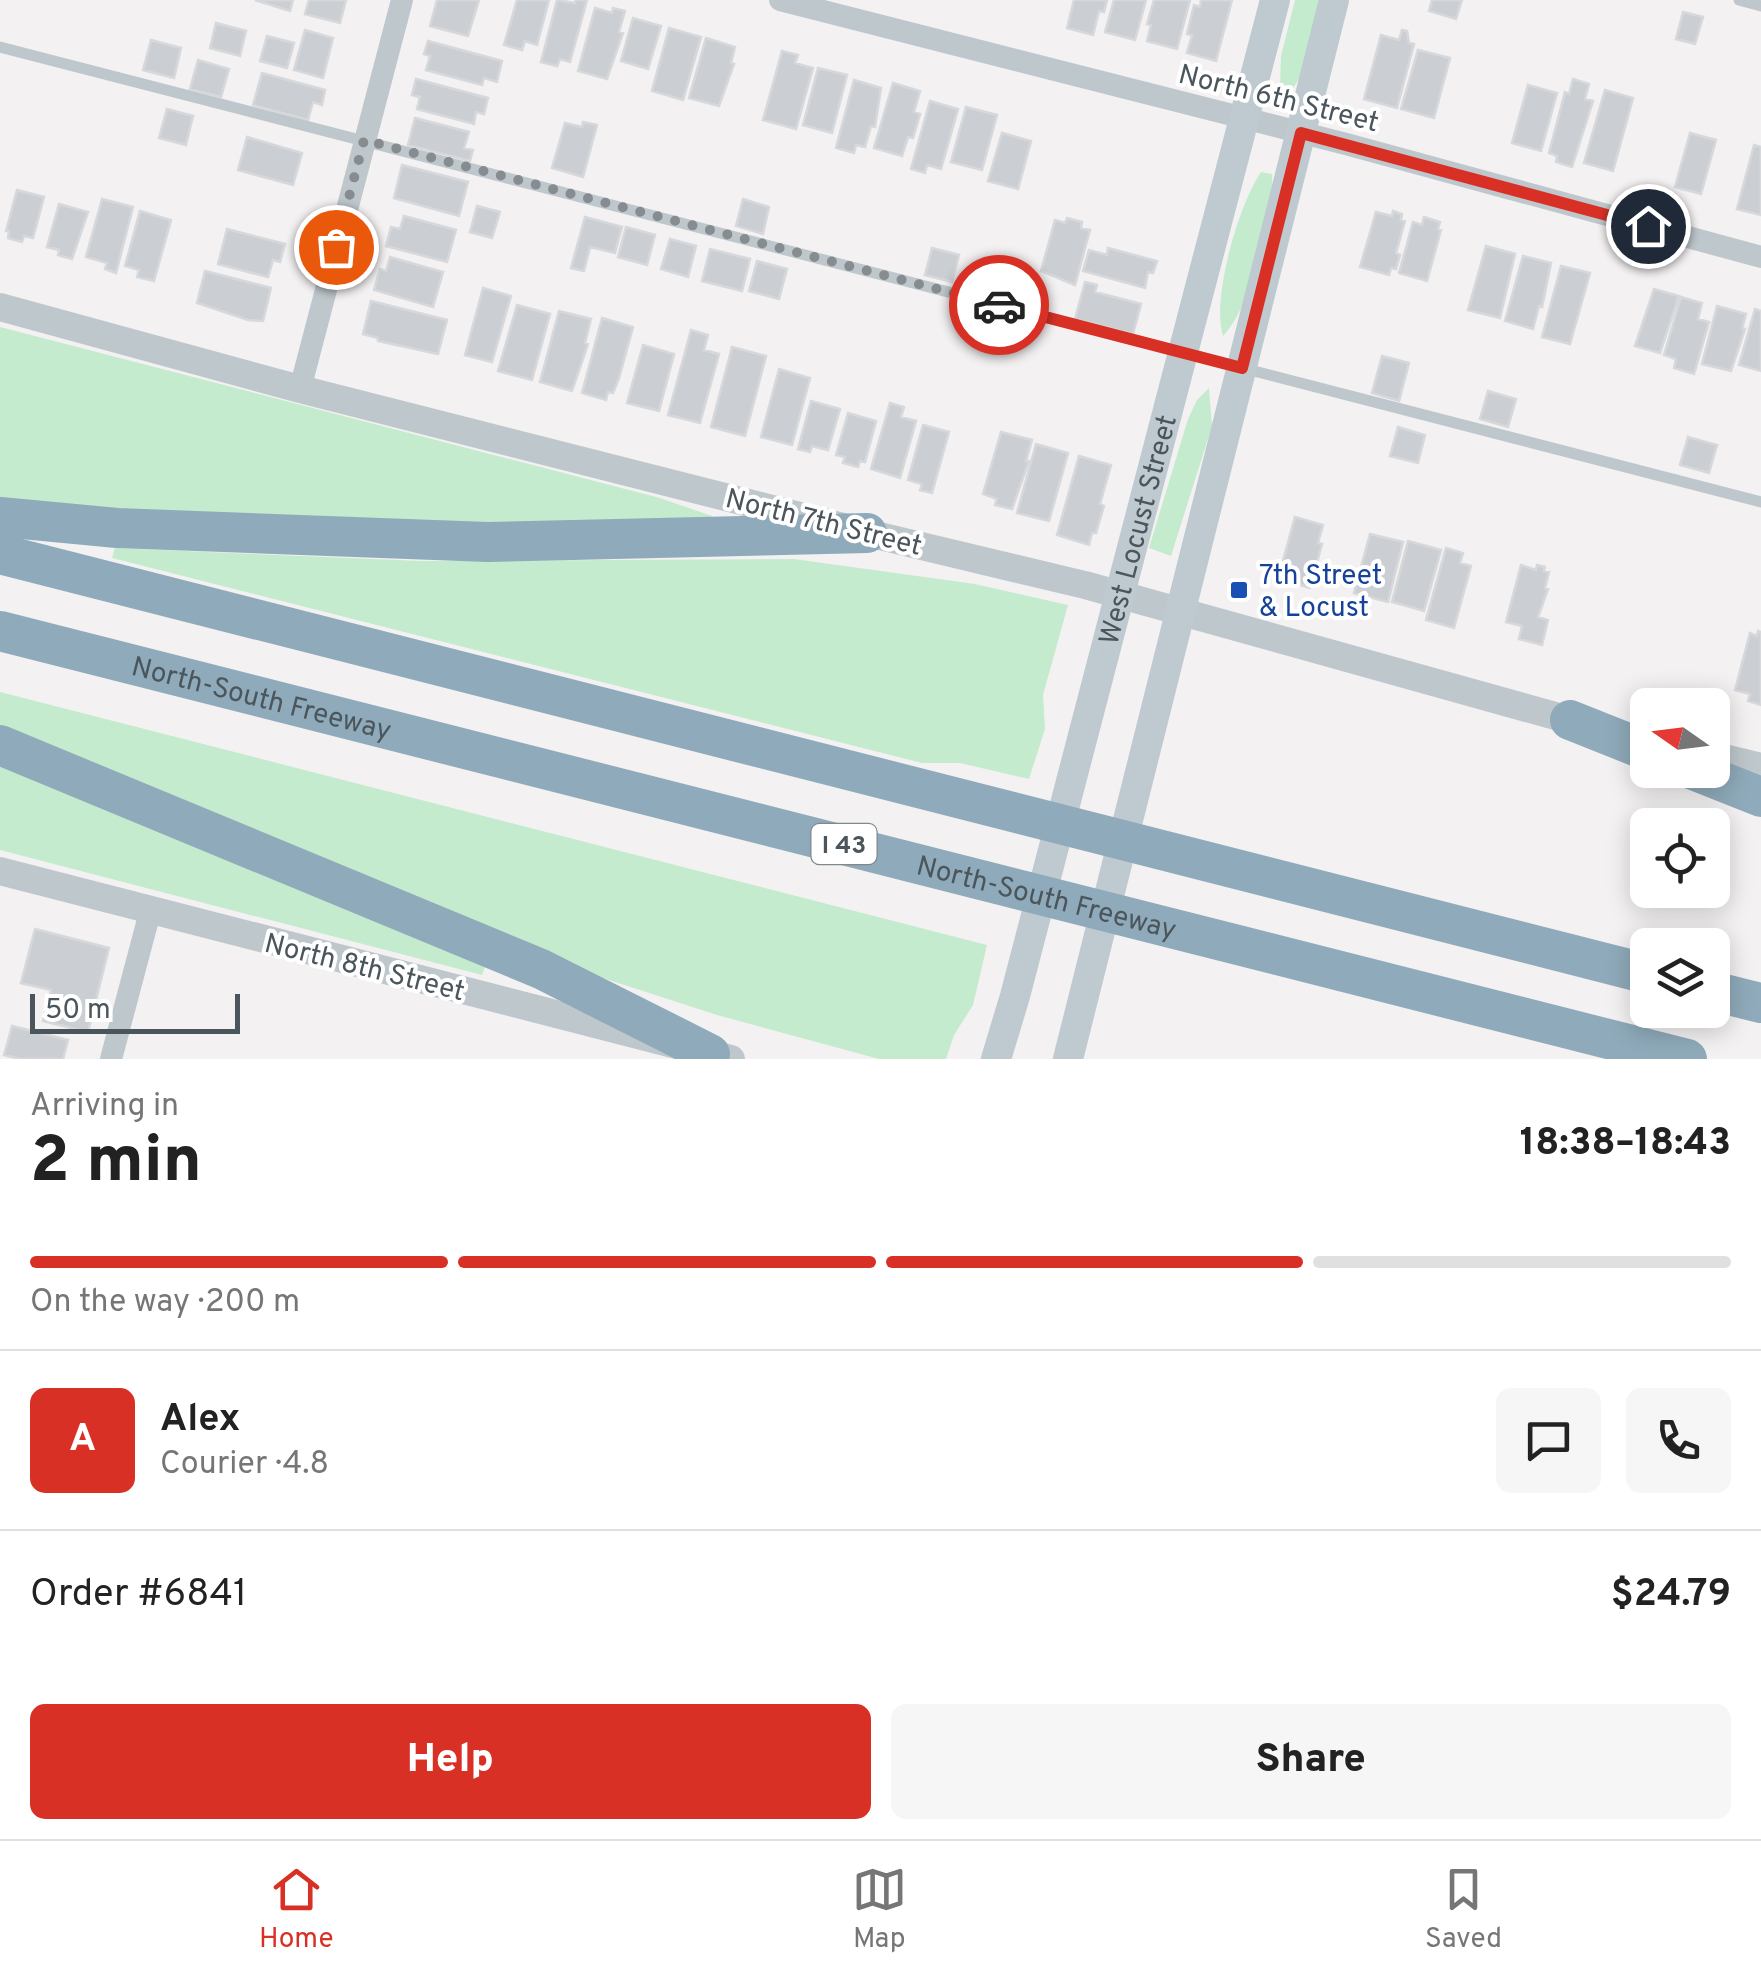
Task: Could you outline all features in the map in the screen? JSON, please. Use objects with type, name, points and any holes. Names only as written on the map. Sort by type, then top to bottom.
[{"type":"highway","points":[[0,517],[117,528],[488,542],[867,534]]},
{"type":"highway","points":[[0,554],[1630,969]]},
{"type":"highway","name":"North-South Freeway","points":[[0,631],[1687,1059]]},
{"type":"highway","points":[[1570,720],[1630,745]]},
{"type":"highway","points":[[0,746],[541,970],[720,1056]]},
{"type":"highway","points":[[1730,785],[1761,798]]},
{"type":"highway","points":[[1730,996],[1761,1004]]},
{"type":"main road","name":"West Locust Street","points":[[996,1059],[1275,0]]},
{"type":"main road","points":[[1068,1059],[1334,0]]},
{"type":"street","points":[[300,389],[402,0]]},
{"type":"street","name":"North 6th Street","points":[[780,0],[1301,133],[1761,257]]},
{"type":"street","name":"North 7th Street","points":[[0,307],[300,389],[1118,595],[1630,735]]},
{"type":"street","points":[[1730,759],[1761,767]]},
{"type":"street","name":"North 8th Street","points":[[0,872],[720,1056]]},
{"type":"street","points":[[111,1059],[150,912]]},
{"type":"lane","points":[[1739,0],[1761,6]]},
{"type":"lane","points":[[0,47],[1761,502]]},
{"type":"green space","points":[[1295,0],[1323,0],[1305,70],[1293,88],[1280,84],[1281,56]]},
{"type":"green space","points":[[1261,172],[1272,174],[1265,235],[1243,304],[1223,336],[1221,299],[1229,252],[1244,206]]},
{"type":"green space","points":[[0,327],[660,498],[712,516],[710,524],[252,523],[0,503]]},
{"type":"green space","points":[[1209,388],[1212,426],[1171,556],[1149,548],[1188,419],[1197,400]]},
{"type":"green space","points":[[115,548],[421,561],[794,559],[975,584],[1068,605],[1043,695],[1045,729],[1029,779],[960,763],[922,763],[112,558]]},
{"type":"green space","points":[[0,692],[987,945],[973,1005],[954,1035],[946,1059],[879,1059],[717,1015],[507,942],[0,729]]},
{"type":"green space","points":[[0,765],[485,966],[482,975],[0,850]]},
{"type":"building","points":[[255,0],[293,0],[290,11]]},
{"type":"building","points":[[309,0],[346,0],[340,23],[305,14]]},
{"type":"building","points":[[437,0],[479,0],[468,36],[430,26]]},
{"type":"building","points":[[517,0],[549,0],[537,45],[525,41],[522,50],[504,45]]},
{"type":"building","points":[[557,0],[587,0],[570,62],[560,59],[557,66],[541,62]]},
{"type":"building","points":[[1074,0],[1107,0],[1104,12],[1099,11],[1093,35],[1067,28]]},
{"type":"building","points":[[1114,0],[1146,0],[1135,40],[1105,32]]},
{"type":"building","points":[[1154,0],[1190,0],[1177,49],[1147,41]]},
{"type":"building","points":[[1201,0],[1232,0],[1216,61],[1187,53],[1194,5],[1200,7]]},
{"type":"building","points":[[1432,0],[1462,0],[1456,19],[1429,11]]},
{"type":"building","points":[[595,8],[612,13],[613,8],[625,11],[619,32],[623,33],[607,79],[578,71]]},
{"type":"building","points":[[1683,12],[1703,17],[1695,44],[1676,39]]},
{"type":"building","points":[[633,18],[661,26],[648,69],[621,61]]},
{"type":"building","points":[[216,23],[246,31],[240,56],[210,48]]},
{"type":"building","points":[[669,28],[701,37],[683,100],[652,91]]},
{"type":"building","points":[[305,30],[333,38],[323,78],[294,70]]},
{"type":"building","points":[[1402,30],[1407,31],[1409,43],[1414,44],[1397,108],[1364,99],[1381,35],[1399,40]]},
{"type":"building","points":[[267,36],[294,43],[287,68],[260,61]]},
{"type":"building","points":[[706,38],[735,47],[731,63],[734,64],[719,106],[689,98]]},
{"type":"building","points":[[151,40],[181,48],[174,78],[143,70]]},
{"type":"building","points":[[428,41],[502,61],[497,82],[484,78],[482,85],[426,70],[430,56],[424,54]]},
{"type":"building","points":[[1418,50],[1450,58],[1434,118],[1401,109]]},
{"type":"building","points":[[782,51],[798,55],[795,63],[813,68],[796,129],[763,120]]},
{"type":"building","points":[[198,60],[229,69],[221,97],[190,89]]},
{"type":"building","points":[[818,68],[847,75],[832,133],[803,125]]},
{"type":"building","points":[[262,73],[325,90],[322,105],[313,102],[308,120],[253,105]]},
{"type":"building","points":[[416,79],[488,98],[484,114],[476,112],[474,124],[417,109],[420,97],[412,95]]},
{"type":"building","points":[[1573,79],[1589,84],[1585,99],[1593,101],[1572,167],[1556,162],[1557,156],[1549,153],[1565,92],[1569,94]]},
{"type":"building","points":[[854,80],[881,88],[875,127],[871,126],[865,147],[856,145],[854,153],[836,148]]},
{"type":"building","points":[[893,83],[920,91],[914,112],[920,114],[913,138],[908,137],[902,156],[874,148]]},
{"type":"building","points":[[1528,85],[1557,93],[1541,151],[1512,143]]},
{"type":"building","points":[[1605,90],[1633,98],[1613,171],[1584,163]]},
{"type":"building","points":[[930,101],[958,109],[941,169],[927,165],[925,173],[911,169]]},
{"type":"building","points":[[966,107],[997,115],[982,170],[951,162]]},
{"type":"building","points":[[167,109],[193,116],[186,145],[159,138]]},
{"type":"building","points":[[415,118],[469,132],[464,148],[473,150],[470,161],[408,145]]},
{"type":"building","points":[[583,122],[597,125],[583,177],[552,168],[565,123],[582,127]]},
{"type":"building","points":[[1002,133],[1031,141],[1018,189],[988,181]]},
{"type":"building","points":[[1690,133],[1716,140],[1701,194],[1675,187]]},
{"type":"building","points":[[247,137],[302,153],[293,185],[238,170]]},
{"type":"building","points":[[1754,145],[1761,147],[1761,215],[1737,209]]},
{"type":"building","points":[[402,165],[468,182],[459,216],[394,198]]},
{"type":"building","points":[[17,190],[44,197],[33,238],[24,236],[22,242],[8,238],[6,231]]},
{"type":"building","points":[[102,199],[133,207],[116,273],[105,269],[107,263],[86,257]]},
{"type":"building","points":[[743,199],[769,207],[763,234],[736,226]]},
{"type":"building","points":[[59,204],[88,212],[72,259],[47,247]]},
{"type":"building","points":[[477,206],[500,212],[492,238],[470,232]]},
{"type":"building","points":[[140,211],[171,220],[154,281],[137,277],[139,270],[125,266]]},
{"type":"building","points":[[1393,211],[1402,214],[1401,220],[1405,221],[1396,269],[1391,268],[1389,275],[1360,267],[1376,212],[1392,216]]},
{"type":"building","points":[[404,216],[456,230],[447,262],[386,246],[391,227],[400,229]]},
{"type":"building","points":[[585,217],[622,227],[615,253],[590,247],[584,271],[571,268]]},
{"type":"building","points":[[1424,217],[1440,222],[1441,230],[1427,281],[1399,273],[1413,222],[1422,225]]},
{"type":"building","points":[[1067,218],[1082,222],[1081,228],[1090,230],[1075,285],[1041,271],[1055,220],[1065,223]]},
{"type":"building","points":[[626,227],[655,235],[647,265],[618,257]]},
{"type":"building","points":[[227,229],[285,244],[280,262],[273,260],[268,277],[218,264]]},
{"type":"building","points":[[670,239],[696,246],[688,277],[661,269]]},
{"type":"building","points":[[1486,246],[1515,254],[1500,318],[1468,310]]},
{"type":"building","points":[[932,248],[959,255],[952,282],[925,275]]},
{"type":"building","points":[[1108,248],[1157,261],[1153,273],[1148,272],[1145,288],[1083,271],[1089,250],[1107,255]]},
{"type":"building","points":[[710,249],[750,259],[742,291],[702,281]]},
{"type":"building","points":[[1523,256],[1551,263],[1533,329],[1505,321]]},
{"type":"building","points":[[390,257],[443,272],[433,307],[374,290],[380,269],[386,271]]},
{"type":"building","points":[[757,261],[787,269],[779,299],[749,291]]},
{"type":"building","points":[[1561,266],[1590,273],[1570,344],[1542,337]]},
{"type":"building","points":[[205,271],[271,288],[263,321],[197,303]]},
{"type":"building","points":[[1085,282],[1097,285],[1095,292],[1141,304],[1133,334],[1075,319]]},
{"type":"building","points":[[483,288],[511,296],[492,362],[465,355]]},
{"type":"building","points":[[1654,289],[1679,296],[1660,353],[1635,346]]},
{"type":"building","points":[[1681,297],[1702,303],[1698,319],[1709,322],[1694,374],[1674,368],[1676,359],[1664,355]]},
{"type":"building","points":[[371,301],[447,320],[438,354],[363,334]]},
{"type":"building","points":[[517,305],[550,314],[532,380],[498,371]]},
{"type":"building","points":[[1717,306],[1746,314],[1731,371],[1702,364]]},
{"type":"building","points":[[1755,309],[1761,311],[1761,371],[1739,365]]},
{"type":"building","points":[[559,311],[591,319],[585,343],[588,344],[572,391],[540,382]]},
{"type":"building","points":[[602,318],[633,327],[619,378],[606,400],[582,393]]},
{"type":"building","points":[[691,330],[708,335],[704,350],[719,354],[700,423],[668,415]]},
{"type":"building","points":[[643,345],[674,354],[659,411],[627,403]]},
{"type":"building","points":[[732,347],[766,356],[745,436],[711,427]]},
{"type":"building","points":[[1382,356],[1409,363],[1399,401],[1372,393]]},
{"type":"building","points":[[779,369],[810,378],[792,445],[761,437]]},
{"type":"building","points":[[1488,391],[1516,399],[1508,427],[1480,419]]},
{"type":"building","points":[[811,401],[840,409],[828,450],[812,446],[810,452],[798,449]]},
{"type":"building","points":[[890,403],[904,407],[901,417],[916,421],[900,478],[871,469]]},
{"type":"building","points":[[848,413],[876,421],[865,462],[860,461],[858,467],[843,463],[845,457],[836,455]]},
{"type":"building","points":[[923,425],[949,432],[932,493],[920,490],[922,484],[908,480]]},
{"type":"building","points":[[1398,427],[1425,435],[1418,463],[1390,456]]},
{"type":"building","points":[[1001,432],[1032,440],[1012,509],[995,505],[997,499],[983,494]]},
{"type":"building","points":[[1688,437],[1717,445],[1709,473],[1680,465]]},
{"type":"building","points":[[1036,444],[1068,453],[1049,521],[1017,513]]},
{"type":"building","points":[[1079,456],[1111,465],[1100,504],[1104,506],[1089,545],[1057,535]]},
{"type":"building","points":[[1295,517],[1323,525],[1310,588],[1278,579]]},
{"type":"building","points":[[1370,534],[1403,542],[1388,602],[1354,593]]},
{"type":"building","points":[[1408,541],[1441,550],[1424,611],[1392,602]]},
{"type":"building","points":[[1446,548],[1463,553],[1460,563],[1471,566],[1454,628],[1426,620]]},
{"type":"building","points":[[1521,565],[1536,570],[1537,565],[1545,567],[1544,571],[1549,572],[1545,588],[1548,589],[1538,617],[1548,620],[1542,645],[1519,639],[1522,626],[1506,622]]},
{"type":"building","points":[[1758,631],[1761,705],[1748,701],[1750,694],[1735,690],[1750,633],[1757,636]]},
{"type":"building","points":[[35,929],[109,948],[88,1032],[43,1021],[51,990],[21,983]]},
{"type":"building","points":[[12,1026],[68,1040],[63,1059],[4,1055]]},
{"type":"way so far","points":[[336,247],[364,140],[999,305]]},
{"type":"place","name":"7th Street & Locust","points":[[1239,590]]},
{"type":"route","points":[[999,305],[1242,368],[1301,133],[1648,226]]}]
